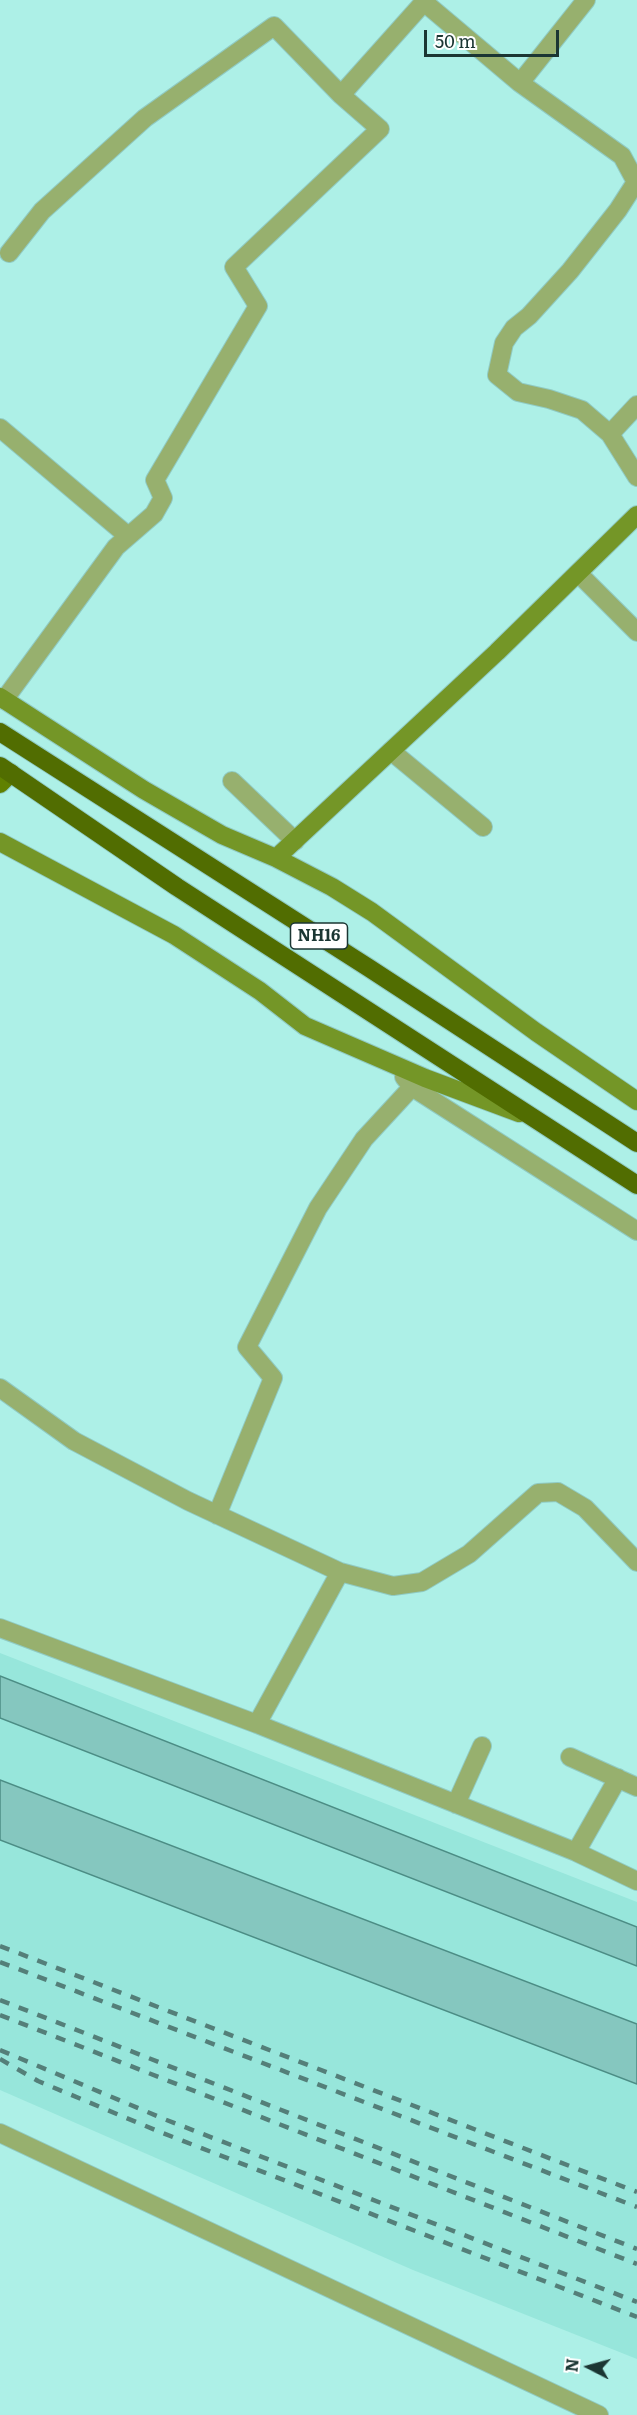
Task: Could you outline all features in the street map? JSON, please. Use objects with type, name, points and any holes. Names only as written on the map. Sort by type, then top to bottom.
[{"type":"highway","name":"NH16","points":[[0,732],[360,962],[637,1143]]},
{"type":"highway","name":"NH16","points":[[4,774],[637,1185]]},
{"type":"street","points":[[520,82],[586,0]]},
{"type":"street","points":[[341,95],[425,1],[520,82],[622,156],[636,182],[618,210],[570,271],[530,316],[514,328],[504,343],[497,375],[518,392],[582,410],[610,434],[637,477]]},
{"type":"street","points":[[9,253],[42,211],[145,118],[274,26],[341,95],[381,129],[234,267],[258,306],[155,480],[164,498],[154,514],[116,547],[2,699],[144,790],[222,835],[276,858],[372,912],[536,1032],[637,1101]]},
{"type":"street","points":[[610,434],[637,405]]},
{"type":"street","points":[[0,428],[128,536]]},
{"type":"street","points":[[276,858],[637,515]]},
{"type":"street","points":[[578,573],[637,632]]},
{"type":"street","points":[[391,751],[483,827]]},
{"type":"street","points":[[232,781],[295,841]]},
{"type":"street","points":[[0,842],[174,935],[260,991],[305,1026],[392,1064],[537,1120]]},
{"type":"street","points":[[392,1064],[412,1087],[637,1231]]},
{"type":"street","points":[[217,1515],[273,1378],[247,1347],[318,1208],[364,1139],[412,1087]]},
{"type":"street","points":[[0,1388],[74,1441],[217,1515],[340,1572],[393,1586],[422,1582],[469,1554],[538,1493],[558,1492],[585,1508],[637,1562]]},
{"type":"street","points":[[257,1724],[340,1572]]},
{"type":"street","points":[[0,1628],[257,1724],[576,1852],[637,1881]]},
{"type":"street","points":[[456,1804],[482,1746]]},
{"type":"street","points":[[570,1758],[637,1787]]},
{"type":"street","points":[[576,1852],[618,1778]]},
{"type":"street","points":[[0,2133],[599,2415]]},
{"type":"shaded area","points":[[0,1653],[637,1902],[637,2359],[413,2270],[0,2090]]},
{"type":"building","points":[[0,1676],[637,1927],[637,1966],[0,1718]]},
{"type":"building","points":[[0,1780],[637,2024],[637,2084],[0,1840]]},
{"type":"railway","points":[[0,1946],[637,2192]]},
{"type":"railway","points":[[0,1962],[637,2207]]},
{"type":"railway","points":[[0,2000],[637,2249]]},
{"type":"railway","points":[[0,2015],[637,2264]]},
{"type":"railway","points":[[0,2050],[164,2119],[637,2302]]},
{"type":"railway","points":[[0,2059],[38,2081],[160,2132],[637,2317]]}]
